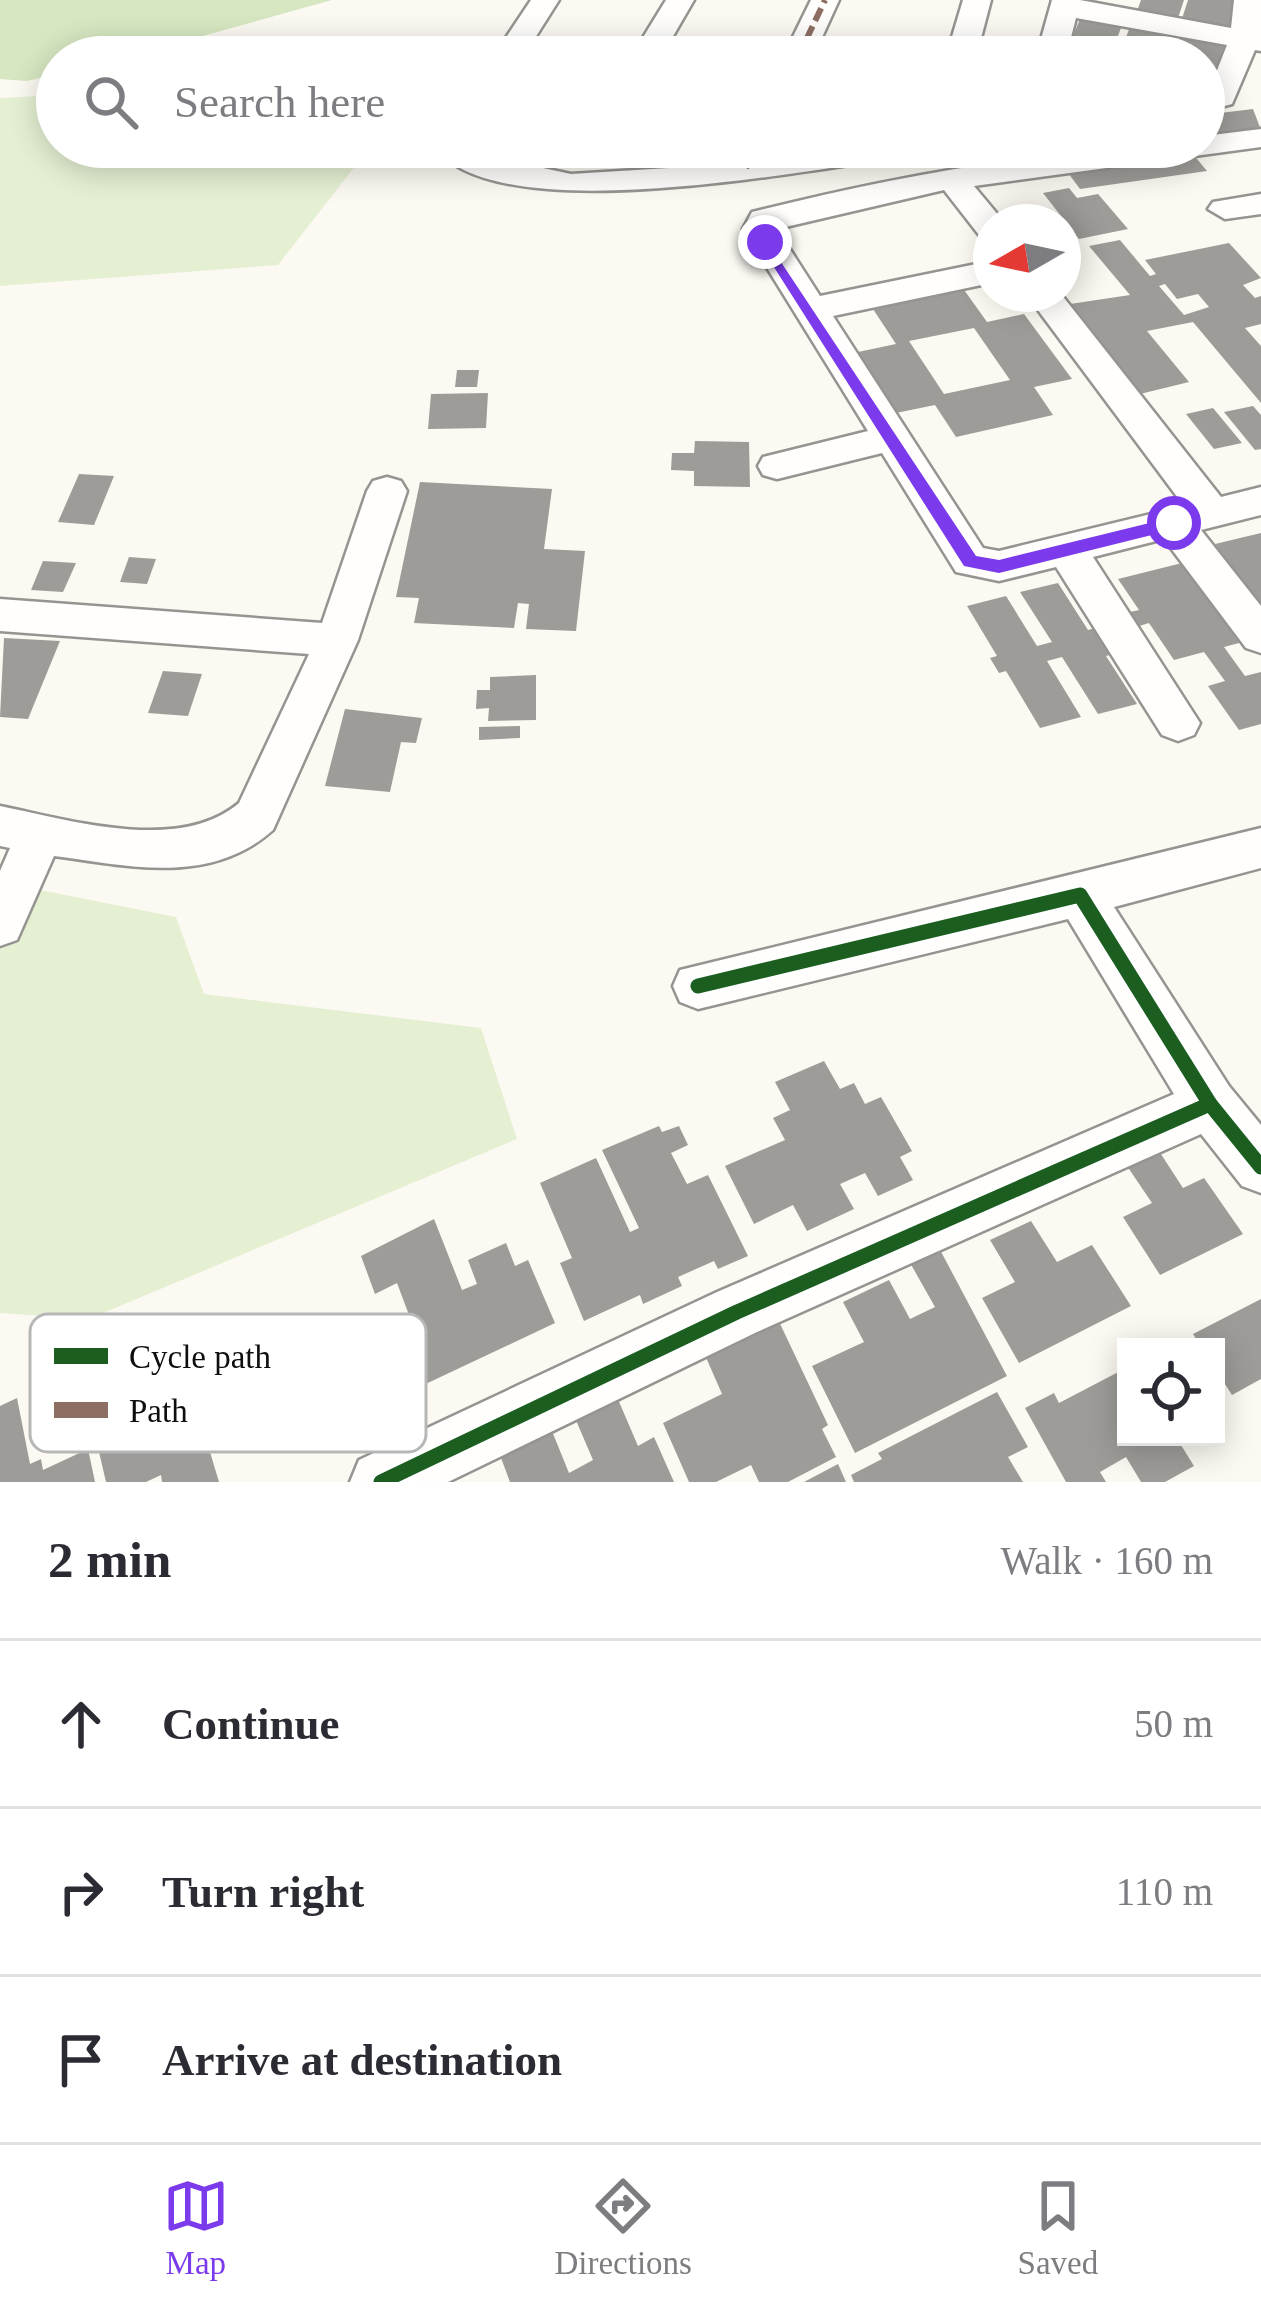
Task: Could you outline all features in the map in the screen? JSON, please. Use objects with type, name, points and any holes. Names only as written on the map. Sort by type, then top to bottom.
[{"type":"street","points":[[522,36],[545,0]]},
{"type":"street","points":[[659,36],[680,0]]},
{"type":"street","points":[[809,36],[825,0]]},
{"type":"street","points":[[967,36],[977,0]]},
{"type":"street","points":[[1225,91],[1252,40],[1248,0]]},
{"type":"street","points":[[1056,36],[1065,3],[1252,40]]},
{"type":"street","points":[[1225,143],[1261,138]]},
{"type":"street","points":[[498,168],[571,184],[682,168]]},
{"type":"street","points":[[571,184],[581,168]]},
{"type":"street","points":[[1032,168],[952,178],[764,219],[760,229],[970,561],[999,566],[1261,501]]},
{"type":"street","points":[[952,178],[973,205]]},
{"type":"street","points":[[1225,209],[1261,204]]},
{"type":"street","points":[[808,310],[973,276]]},
{"type":"street","points":[[1054,312],[1193,518],[1261,637]]},
{"type":"street","points":[[777,466],[891,438]]},
{"type":"street","points":[[0,925],[20,830],[190,847],[244,831],[256,816],[338,640],[387,491]]},
{"type":"street","points":[[1066,550],[1178,723]]},
{"type":"street","points":[[0,615],[338,640]]},
{"type":"street","points":[[698,986],[1261,848]]},
{"type":"street","points":[[1080,895],[1210,1104],[1261,1167]]},
{"type":"street","points":[[382,1482],[737,1312],[1210,1104]]},
{"type":"green space","points":[[0,0],[332,0],[203,36],[36,36],[36,79],[0,79]]},
{"type":"green space","points":[[36,96],[36,168],[354,168],[278,265],[0,286],[0,98]]},
{"type":"green space","points":[[0,882],[176,917],[204,994],[481,1028],[517,1139],[101,1314],[0,1313]]},
{"type":"building","points":[[1141,0],[1184,0],[1176,24],[1135,17]]},
{"type":"building","points":[[1188,0],[1241,0],[1231,35],[1180,25]]},
{"type":"building","points":[[1083,12],[1124,20],[1118,36],[1073,36]]},
{"type":"building","points":[[1132,22],[1175,31],[1173,36],[1126,36]]},
{"type":"building","points":[[1253,109],[1261,130],[1225,135],[1225,112]]},
{"type":"building","points":[[1204,168],[1207,171],[1080,189],[1066,170]]},
{"type":"building","points":[[1069,188],[1077,198],[1098,194],[1128,229],[1081,239],[1081,204],[1052,204],[1043,193]]},
{"type":"building","points":[[1120,240],[1150,276],[1156,274],[1145,260],[1229,243],[1261,278],[1243,285],[1255,298],[1261,296],[1261,324],[1245,328],[1261,346],[1261,403],[1193,322],[1147,331],[1189,382],[1140,394],[1076,312],[1081,312],[1081,302],[1130,295],[1089,246]],"holes":[[[1165,284],[1177,299],[1198,294],[1209,307],[1184,315],[1159,286]]]},
{"type":"building","points":[[962,287],[973,302],[973,312],[980,312],[987,322],[1024,314],[1072,379],[1034,387],[1053,415],[956,437],[935,405],[896,413],[858,352],[896,344],[871,306]],"holes":[[[974,328],[1010,380],[944,394],[909,341]]]},
{"type":"building","points":[[457,370],[479,370],[477,387],[455,387]]},
{"type":"building","points":[[488,393],[486,428],[428,429],[431,394]]},
{"type":"building","points":[[1253,406],[1261,415],[1261,449],[1255,450],[1224,412]]},
{"type":"building","points":[[1213,408],[1242,443],[1214,449],[1186,414]]},
{"type":"building","points":[[695,441],[749,442],[750,487],[694,486],[694,471],[671,470],[672,453],[694,453]]},
{"type":"building","points":[[79,474],[114,476],[94,525],[58,522]]},
{"type":"building","points":[[420,482],[552,489],[544,549],[585,551],[576,631],[526,629],[529,604],[518,603],[514,628],[414,623],[419,598],[396,597]]},
{"type":"building","points":[[1261,533],[1261,606],[1215,544]]},
{"type":"building","points":[[129,557],[156,559],[147,584],[120,582]]},
{"type":"building","points":[[1194,560],[1254,639],[1224,647],[1245,676],[1261,672],[1261,724],[1239,730],[1208,686],[1225,681],[1204,652],[1174,660],[1149,623],[1139,626],[1130,612],[1139,610],[1118,579]]},
{"type":"building","points":[[43,561],[76,563],[63,592],[31,590]]},
{"type":"building","points":[[1058,583],[1088,630],[1102,626],[1120,652],[1106,656],[1137,704],[1098,714],[1062,657],[1047,661],[1081,717],[1040,728],[1006,671],[999,673],[990,658],[997,656],[967,606],[1006,596],[1037,646],[1052,642],[1020,592]]},
{"type":"building","points":[[4,638],[60,641],[28,719],[0,717]]},
{"type":"building","points":[[163,671],[202,674],[188,716],[148,713]]},
{"type":"building","points":[[536,675],[536,720],[488,721],[489,708],[476,709],[477,690],[490,690],[490,677]]},
{"type":"building","points":[[345,709],[422,718],[416,743],[401,742],[390,792],[325,786]]},
{"type":"building","points":[[520,726],[520,738],[479,740],[479,727]]},
{"type":"building","points":[[824,1061],[840,1089],[854,1083],[865,1104],[881,1097],[912,1151],[900,1157],[913,1180],[878,1196],[865,1173],[840,1184],[854,1209],[807,1231],[793,1205],[754,1224],[725,1166],[785,1140],[773,1118],[790,1110],[775,1082]]},
{"type":"building","points":[[659,1126],[662,1132],[679,1126],[688,1145],[671,1153],[687,1184],[708,1175],[748,1256],[718,1269],[714,1261],[678,1277],[682,1286],[643,1304],[640,1295],[584,1321],[560,1263],[572,1258],[540,1183],[596,1158],[630,1232],[639,1228],[602,1150]]},
{"type":"building","points":[[1157,1148],[1183,1188],[1204,1178],[1243,1234],[1160,1275],[1123,1217],[1152,1203],[1125,1163]]},
{"type":"building","points":[[434,1219],[462,1290],[477,1284],[468,1260],[506,1243],[515,1266],[528,1260],[555,1323],[426,1384],[426,1314],[409,1314],[397,1283],[375,1294],[361,1256]]},
{"type":"building","points":[[1031,1221],[1057,1262],[1092,1245],[1131,1306],[1019,1363],[982,1298],[1015,1282],[990,1240]]},
{"type":"building","points":[[938,1246],[1007,1376],[855,1453],[812,1366],[864,1342],[843,1302],[889,1280],[910,1319],[935,1307],[909,1261]]},
{"type":"building","points":[[1261,1299],[1261,1379],[1232,1395],[1225,1384],[1225,1338],[1195,1338],[1193,1334]]},
{"type":"building","points":[[774,1311],[828,1425],[822,1429],[836,1457],[788,1482],[759,1482],[751,1465],[716,1482],[689,1482],[663,1423],[722,1394],[701,1346]]},
{"type":"building","points":[[1117,1373],[1117,1446],[1182,1446],[1194,1466],[1165,1482],[1141,1482],[1126,1457],[1100,1472],[1106,1482],[1066,1482],[1025,1408],[1054,1393],[1059,1403]]},
{"type":"building","points":[[614,1390],[638,1446],[654,1437],[674,1482],[510,1482],[494,1439],[545,1414],[569,1473],[593,1460],[572,1411]]},
{"type":"building","points":[[997,1392],[1028,1447],[1008,1457],[1023,1482],[854,1482],[851,1475],[882,1459],[878,1453]]},
{"type":"building","points":[[17,1398],[30,1464],[41,1459],[43,1470],[89,1452],[95,1482],[0,1482],[0,1406]]},
{"type":"building","points":[[99,1452],[210,1452],[219,1482],[162,1482],[161,1475],[146,1482],[106,1482]]},
{"type":"building","points":[[838,1464],[846,1482],[804,1482]]},
{"type":"marked path","points":[[808,36],[825,0]]},
{"type":"cycle path","points":[[698,986],[1080,895],[1210,1104],[1261,1167]]},
{"type":"cycle path","points":[[381,1482],[737,1312],[1210,1104]]},
{"type":"route","points":[[765,242],[970,561],[999,566],[1174,523]]}]
